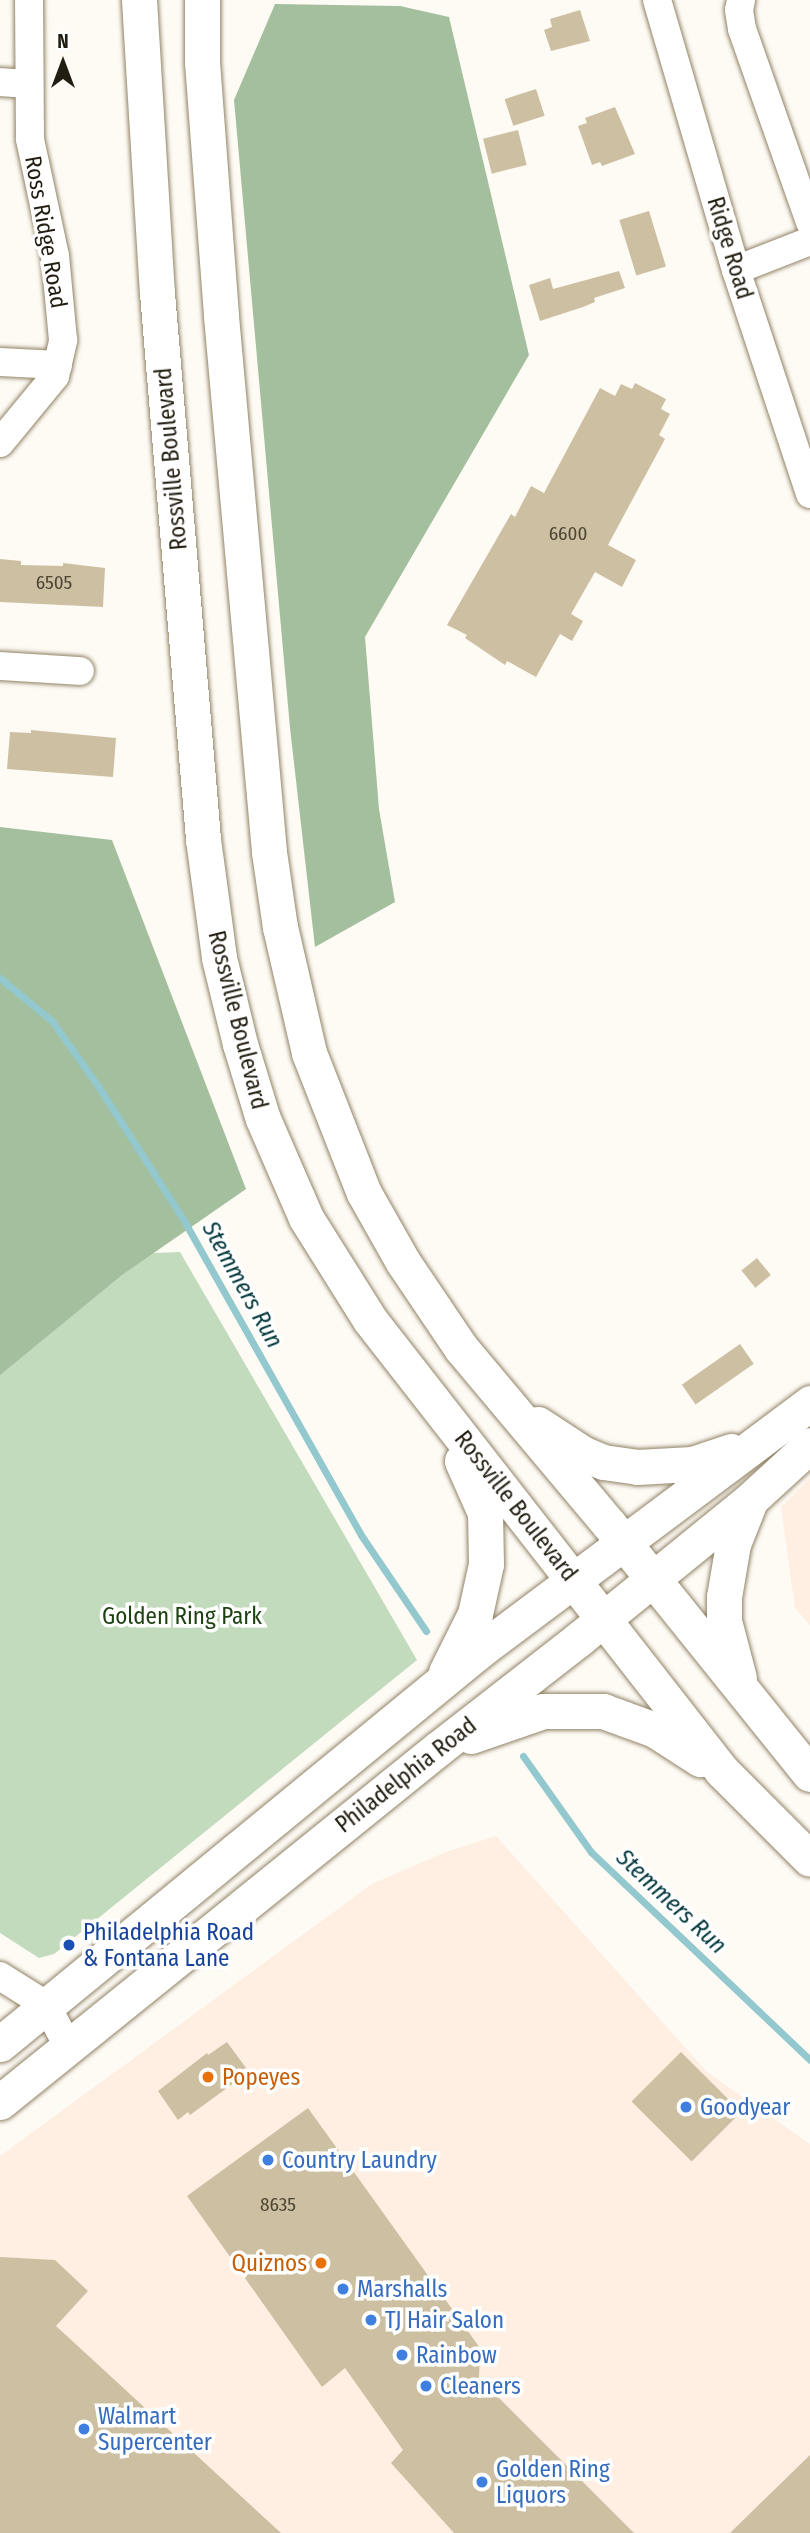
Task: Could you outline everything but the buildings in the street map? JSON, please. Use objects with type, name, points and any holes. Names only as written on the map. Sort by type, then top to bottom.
[{"type":"main road","name":"Rossville Boulevard","points":[[139,0],[148,168],[203,838],[219,958],[240,1044],[263,1119],[306,1218],[370,1320],[722,1771],[810,1859]]},
{"type":"main road","points":[[202,0],[202,62],[220,316],[269,852],[287,964],[309,1053],[364,1193],[403,1262],[461,1348],[623,1541],[810,1774]]},
{"type":"main road","points":[[502,1400],[582,1453],[603,1462],[637,1467],[692,1464],[760,1439]]},
{"type":"main road","points":[[434,1401],[481,1499],[487,1536],[486,1564],[475,1614],[441,1682]]},
{"type":"main road","points":[[0,2044],[441,1682],[572,1579],[810,1403]]},
{"type":"main road","name":"Philadelphia Road","points":[[0,2102],[750,1500],[810,1445]]},
{"type":"main road","points":[[743,1691],[724,1621],[724,1597],[733,1544],[750,1500]]},
{"type":"main road","points":[[439,1748],[543,1711],[593,1710],[644,1725],[722,1771]]},
{"type":"street","name":"Ross Ridge Road","points":[[0,443],[55,376],[63,340],[55,256],[30,139],[29,0]]},
{"type":"street","name":"Ridge Road","points":[[657,0],[736,270],[801,433],[810,494]]},
{"type":"street","points":[[741,0],[739,10],[742,29],[810,222]]},
{"type":"street","points":[[0,82],[29,83]]},
{"type":"street","points":[[736,270],[810,241]]},
{"type":"street","points":[[0,362],[58,365]]},
{"type":"street","points":[[0,666],[80,671]]},
{"type":"street","points":[[0,1976],[46,2005],[68,2046]]},
{"type":"shaded area","points":[[810,1478],[810,1625],[795,1608],[781,1507]]},
{"type":"shaded area","points":[[496,1836],[707,2072],[810,2144],[810,2533],[0,2533],[0,2156],[372,1884],[446,1852]]},
{"type":"green space","points":[[275,4],[400,6],[449,17],[529,355],[365,637],[379,809],[395,902],[315,947],[290,728],[234,100]]},
{"type":"green space","points":[[0,827],[112,840],[246,1189],[122,1275],[0,1375]]},
{"type":"green space","name":"Golden Ring Park","points":[[180,1252],[417,1660],[54,1954],[39,1958],[0,1933],[0,1259]]},
{"type":"waterway","name":"Stemmers Run","points":[[0,978],[52,1021],[98,1086],[183,1219],[361,1535],[426,1631]]},
{"type":"waterway","name":"Stemmers Run","points":[[523,1756],[591,1852],[810,2060]]},
{"type":"place","name":"Philadelphia Road & Fontana Lane","points":[[69,1945]]},
{"type":"place","name":"Popeyes","points":[[208,2077]]},
{"type":"place","name":"Goodyear","points":[[686,2107]]},
{"type":"place","name":"Country Laundry","points":[[268,2160]]},
{"type":"place","name":"Quiznos","points":[[321,2263]]},
{"type":"place","name":"Marshalls","points":[[343,2289]]},
{"type":"place","name":"TJ Hair Salon","points":[[371,2320]]},
{"type":"place","name":"Rainbow","points":[[402,2355]]},
{"type":"place","name":"Cleaners","points":[[426,2386]]},
{"type":"place","name":"Walmart Supercenter","points":[[84,2429]]},
{"type":"place","name":"Golden Ring Liquors","points":[[482,2482]]}]
